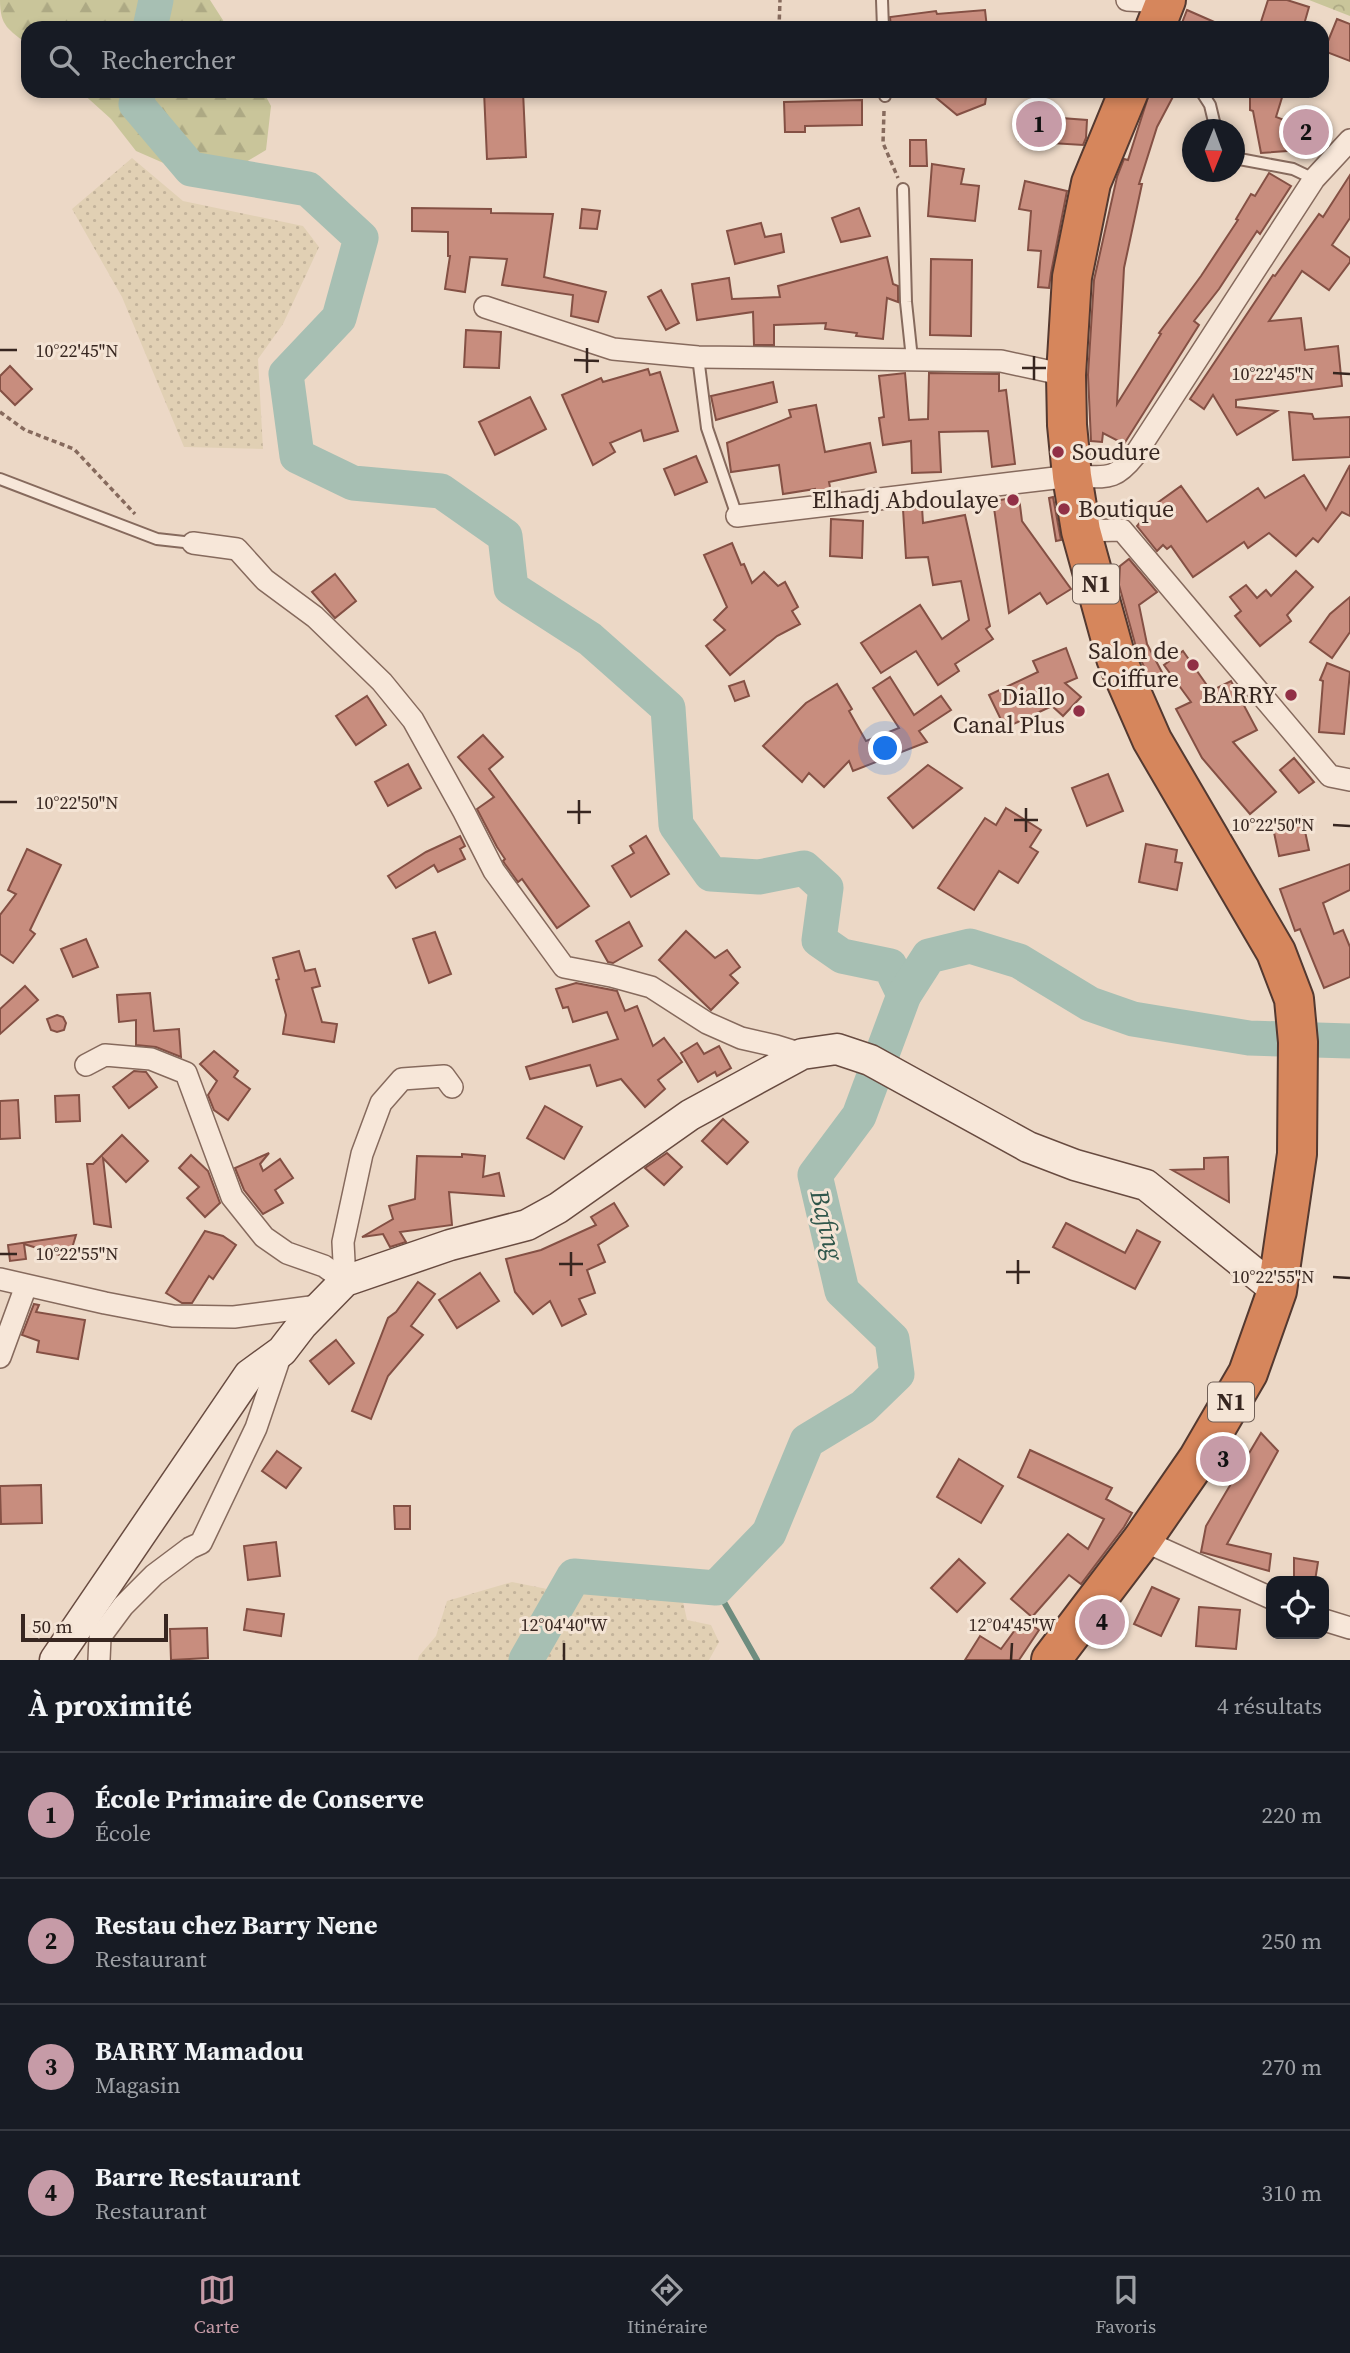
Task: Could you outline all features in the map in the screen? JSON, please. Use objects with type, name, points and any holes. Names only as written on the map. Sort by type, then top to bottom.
[{"type":"highway","name":"N1","points":[[1051,1660],[1142,1540],[1198,1459],[1248,1373],[1277,1290],[1297,1154],[1298,1042],[1294,999],[1276,952],[1152,740],[1116,658],[1081,531],[1072,476],[1066,375],[1072,276],[1091,183],[1126,98]]},
{"type":"main road","points":[[55,1660],[250,1376],[282,1351],[318,1306],[345,1281],[450,1245],[527,1225],[558,1208],[690,1115],[802,1054],[837,1049],[870,1060],[1028,1147],[1075,1165],[1146,1185],[1277,1290]]},
{"type":"street","points":[[1127,0],[1162,10]]},
{"type":"street","points":[[737,516],[1072,476],[1111,476],[1120,473],[1128,465],[1314,179],[1350,140]]},
{"type":"street","points":[[485,307],[613,349],[698,357],[1001,361],[1066,375]]},
{"type":"street","points":[[1081,531],[1122,530],[1340,778],[1350,799]]},
{"type":"street","points":[[192,543],[237,549],[265,580],[315,617],[382,682],[413,720],[494,871],[564,967],[651,987],[707,1023],[741,1038],[802,1054]]},
{"type":"street","points":[[86,1065],[105,1055],[151,1059],[186,1073],[232,1197],[264,1237],[287,1253],[324,1266],[345,1281]]},
{"type":"street","points":[[345,1281],[343,1242],[362,1154],[380,1103],[402,1079],[443,1076],[452,1087]]},
{"type":"street","points":[[0,1279],[173,1316],[234,1317],[318,1306]]},
{"type":"street","points":[[0,1357],[26,1286]]},
{"type":"street","points":[[99,1660],[100,1637],[123,1606],[154,1574],[201,1543],[256,1428],[282,1351]]},
{"type":"street","points":[[1142,1540],[1266,1596]]},
{"type":"street","points":[[1329,1622],[1350,1628]]},
{"type":"lane","points":[[882,0],[883,21]]},
{"type":"lane","points":[[1206,98],[1213,119]]},
{"type":"lane","points":[[1245,160],[1293,169],[1314,179]]},
{"type":"lane","points":[[903,189],[906,302],[912,359]]},
{"type":"lane","points":[[698,357],[707,428],[737,516]]},
{"type":"lane","points":[[0,480],[157,540],[192,543]]},
{"type":"path","points":[[779,21],[780,0]]},
{"type":"path","points":[[885,98],[883,143],[903,189]]},
{"type":"path","points":[[0,412],[25,430],[74,449],[133,510],[157,540]]},
{"type":"shaded area","points":[[132,158],[183,201],[303,226],[319,247],[283,324],[258,359],[263,449],[184,447],[122,297],[72,209]]},
{"type":"shaded area","points":[[636,1573],[682,1597],[687,1620],[711,1625],[719,1642],[709,1660],[418,1660],[436,1636],[447,1601],[512,1582],[557,1591],[577,1591]]},
{"type":"green space","points":[[0,0],[210,0],[224,21],[21,21],[21,39],[4,22]]},
{"type":"green space","points":[[1309,0],[1350,0],[1350,16]]},
{"type":"green space","points":[[88,98],[267,98],[271,106],[266,150],[214,181],[136,151],[111,119]]},
{"type":"building","points":[[1268,0],[1287,0],[1309,7],[1305,21],[1261,21]]},
{"type":"building","points":[[985,10],[986,21],[890,21],[890,17],[936,11],[937,14]]},
{"type":"building","points":[[1187,10],[1212,21],[1183,21]]},
{"type":"building","points":[[1337,19],[1350,24],[1350,61],[1329,53],[1329,39]]},
{"type":"building","points":[[484,98],[523,98],[526,157],[487,159]]},
{"type":"building","points":[[936,98],[986,98],[985,104],[957,115]]},
{"type":"building","points":[[1148,98],[1172,98],[1157,127],[1139,184],[1142,184],[1124,268],[1117,404],[1161,334],[1159,333],[1238,220],[1236,219],[1251,194],[1255,196],[1269,173],[1291,186],[1260,234],[1257,231],[1219,289],[1194,321],[1199,325],[1124,444],[1103,433],[1102,442],[1091,441],[1088,375],[1094,280],[1117,177],[1124,159],[1128,160]]},
{"type":"building","points":[[1250,98],[1282,98],[1276,117],[1300,126],[1301,150],[1261,153],[1253,111],[1250,110]]},
{"type":"building","points":[[862,100],[862,125],[805,126],[805,132],[785,132],[784,102]]},
{"type":"building","points":[[1021,115],[1087,120],[1086,138],[1083,145],[1019,141]]},
{"type":"building","points":[[910,140],[926,140],[927,166],[910,166]]},
{"type":"building","points":[[932,164],[964,169],[961,184],[979,186],[975,221],[928,216]]},
{"type":"building","points":[[1350,175],[1350,218],[1332,245],[1350,258],[1350,262],[1329,290],[1302,271],[1269,321],[1301,318],[1305,350],[1338,346],[1342,386],[1236,400],[1236,407],[1277,411],[1237,435],[1213,395],[1204,409],[1190,399],[1273,275],[1275,276],[1319,214],[1323,217]]},
{"type":"building","points":[[1025,181],[1067,191],[1049,288],[1038,287],[1041,251],[1028,250],[1031,211],[1019,209]]},
{"type":"building","points":[[412,208],[491,209],[491,213],[553,214],[544,277],[606,292],[598,322],[571,316],[573,295],[502,285],[507,259],[470,257],[465,292],[445,289],[450,256],[448,232],[412,231]]},
{"type":"building","points":[[859,208],[870,236],[841,242],[832,218]]},
{"type":"building","points":[[582,209],[600,211],[597,229],[580,228]]},
{"type":"building","points":[[761,223],[765,237],[781,234],[784,252],[735,264],[727,231]]},
{"type":"building","points":[[887,257],[893,284],[898,286],[898,302],[887,298],[883,339],[825,329],[826,323],[774,325],[774,345],[754,345],[753,312],[697,320],[692,284],[729,278],[732,299],[780,297],[778,286]]},
{"type":"building","points":[[931,259],[972,260],[971,336],[930,335]]},
{"type":"building","points":[[661,290],[679,323],[666,330],[648,297]]},
{"type":"building","points":[[466,330],[501,332],[499,368],[464,367]]},
{"type":"building","points":[[10,366],[32,389],[15,405],[0,390],[0,376]]},
{"type":"building","points":[[648,369],[650,375],[660,372],[678,431],[644,441],[641,430],[610,443],[615,452],[593,465],[562,395],[601,378],[603,382]]},
{"type":"building","points":[[905,373],[909,420],[928,419],[929,373],[999,374],[999,391],[1006,390],[1015,464],[992,467],[988,431],[939,432],[941,472],[912,473],[911,441],[883,445],[879,418],[884,417],[879,376]]},
{"type":"building","points":[[773,382],[777,402],[716,420],[711,396]]},
{"type":"building","points":[[530,397],[546,429],[495,455],[479,422]]},
{"type":"building","points":[[816,405],[825,452],[870,443],[876,472],[829,482],[831,492],[816,493],[815,489],[783,494],[779,465],[731,472],[727,443],[791,417],[789,410]]},
{"type":"building","points":[[1289,412],[1312,414],[1314,419],[1350,417],[1350,457],[1293,460]]},
{"type":"building","points":[[696,456],[707,482],[675,495],[664,469]]},
{"type":"building","points":[[1350,465],[1350,516],[1342,512],[1318,542],[1313,538],[1296,556],[1269,533],[1248,548],[1244,542],[1193,577],[1171,546],[1167,549],[1163,545],[1157,551],[1137,526],[1143,519],[1139,516],[1181,486],[1207,522],[1258,488],[1265,498],[1304,475],[1326,510]]},
{"type":"building","points":[[1019,497],[1022,521],[1071,589],[1047,604],[1040,593],[1009,613],[993,501]]},
{"type":"building","points":[[1053,497],[1061,540],[1056,541],[1049,498]]},
{"type":"building","points":[[922,507],[923,523],[965,515],[990,626],[986,629],[993,639],[955,664],[959,671],[938,685],[916,651],[881,673],[861,643],[920,605],[942,639],[969,620],[961,581],[933,585],[928,557],[906,558],[903,509]]},
{"type":"building","points":[[831,519],[863,521],[862,558],[830,556]]},
{"type":"building","points":[[732,543],[752,583],[764,572],[778,586],[785,582],[798,607],[792,611],[800,624],[777,636],[730,675],[706,646],[725,630],[714,620],[727,607],[704,555]]},
{"type":"building","points":[[1129,559],[1157,592],[1139,605],[1147,644],[1164,676],[1152,685],[1137,651],[1119,585],[1120,566]]},
{"type":"building","points":[[1296,571],[1313,587],[1287,615],[1291,621],[1260,646],[1235,616],[1241,611],[1230,597],[1246,585],[1257,598],[1266,590],[1271,596]]},
{"type":"building","points":[[335,574],[356,601],[335,618],[312,592]]},
{"type":"building","points":[[1350,597],[1350,632],[1332,658],[1310,642],[1330,614]]},
{"type":"building","points":[[1066,648],[1077,678],[1065,683],[1081,697],[1063,716],[1052,706],[1005,728],[989,695],[1038,672],[1033,661]]},
{"type":"building","points":[[1183,651],[1211,691],[1231,681],[1257,730],[1233,742],[1276,792],[1250,814],[1202,758],[1176,709],[1191,702],[1164,665]]},
{"type":"building","points":[[1327,663],[1350,672],[1344,734],[1319,732],[1323,681],[1320,680]]},
{"type":"building","points":[[890,677],[914,715],[941,696],[951,710],[919,731],[927,742],[853,771],[849,761],[824,787],[809,773],[802,782],[763,746],[806,703],[837,684],[866,741],[899,728],[873,688]]},
{"type":"building","points":[[744,681],[749,696],[735,701],[729,686]]},
{"type":"building","points":[[367,696],[386,725],[356,745],[336,716]]},
{"type":"building","points":[[483,735],[503,757],[489,769],[589,906],[557,928],[522,879],[518,882],[505,864],[505,859],[477,809],[494,797],[458,757]]},
{"type":"building","points":[[1294,758],[1314,782],[1299,793],[1280,770]]},
{"type":"building","points":[[408,764],[421,788],[388,806],[375,782]]},
{"type":"building","points":[[928,765],[962,788],[913,828],[888,798]]},
{"type":"building","points":[[1108,774],[1123,811],[1087,826],[1072,788]]},
{"type":"building","points":[[1006,808],[1041,830],[1030,847],[1038,852],[1018,883],[999,871],[974,910],[938,888],[985,818],[996,825]]},
{"type":"building","points":[[1302,817],[1309,850],[1279,856],[1272,823]]},
{"type":"building","points":[[460,836],[465,846],[460,849],[465,859],[438,872],[434,865],[396,888],[388,876],[426,852]]},
{"type":"building","points":[[646,836],[669,874],[631,897],[612,866],[634,853],[630,846]]},
{"type":"building","points":[[1146,844],[1177,850],[1175,862],[1182,863],[1177,890],[1139,882]]},
{"type":"building","points":[[27,849],[61,865],[30,930],[35,934],[13,963],[0,954],[0,915],[16,894],[8,890]]},
{"type":"building","points":[[1350,864],[1350,890],[1323,903],[1334,934],[1343,930],[1350,947],[1350,977],[1324,988],[1300,929],[1295,931],[1280,889]]},
{"type":"building","points":[[629,922],[642,946],[613,963],[608,962],[596,941]]},
{"type":"building","points":[[686,931],[715,958],[727,950],[740,967],[730,975],[738,983],[711,1010],[659,960]]},
{"type":"building","points":[[435,932],[451,974],[429,983],[413,939]]},
{"type":"building","points":[[86,939],[98,967],[73,977],[61,949]]},
{"type":"building","points":[[299,951],[305,971],[315,969],[320,986],[312,988],[322,1022],[337,1024],[334,1042],[283,1034],[286,1015],[273,958]]},
{"type":"building","points":[[576,983],[617,991],[625,1011],[637,1006],[653,1046],[664,1038],[682,1062],[658,1080],[665,1089],[645,1107],[621,1079],[597,1086],[590,1065],[530,1079],[526,1067],[618,1039],[607,1012],[573,1022],[568,1007],[563,1008],[556,989]]},
{"type":"building","points":[[25,986],[38,1000],[0,1034],[0,1009]]},
{"type":"building","points":[[150,993],[154,1031],[179,1029],[181,1057],[156,1047],[136,1045],[136,1020],[119,1022],[117,995]]},
{"type":"building","points":[[57,1015],[63,1017],[66,1023],[64,1030],[57,1032],[51,1030],[47,1019]]},
{"type":"building","points":[[697,1043],[704,1054],[719,1046],[731,1068],[717,1076],[715,1072],[698,1082],[681,1053]]},
{"type":"building","points":[[214,1051],[238,1071],[234,1077],[250,1089],[228,1120],[214,1110],[208,1095],[217,1081],[200,1064]]},
{"type":"building","points":[[134,1071],[146,1072],[157,1087],[129,1108],[113,1087]]},
{"type":"building","points":[[79,1095],[80,1121],[56,1122],[55,1096]]},
{"type":"building","points":[[18,1100],[20,1138],[0,1139],[0,1101]]},
{"type":"building","points":[[545,1106],[582,1127],[564,1159],[527,1138]]},
{"type":"building","points":[[723,1119],[748,1142],[727,1164],[702,1141]]},
{"type":"building","points":[[122,1135],[148,1161],[126,1182],[103,1158],[111,1227],[94,1224],[87,1164],[93,1164]]},
{"type":"building","points":[[269,1153],[260,1164],[263,1171],[280,1159],[293,1178],[275,1190],[283,1203],[263,1214],[244,1190],[235,1168]]},
{"type":"building","points":[[667,1153],[682,1167],[664,1185],[645,1168]]},
{"type":"building","points":[[462,1154],[485,1156],[483,1177],[499,1173],[504,1196],[449,1192],[452,1225],[400,1232],[406,1242],[390,1247],[383,1234],[362,1237],[393,1219],[389,1206],[415,1199],[417,1156],[462,1157]]},
{"type":"building","points":[[191,1155],[208,1171],[220,1203],[205,1217],[187,1198],[199,1187],[179,1168]]},
{"type":"building","points":[[1228,1157],[1229,1202],[1172,1170],[1204,1169],[1204,1158]]},
{"type":"building","points":[[614,1203],[628,1226],[598,1245],[605,1262],[587,1270],[595,1293],[579,1299],[586,1314],[562,1326],[550,1301],[533,1314],[515,1292],[506,1259],[541,1250],[596,1225],[591,1217]]},
{"type":"building","points":[[1066,1223],[1125,1253],[1137,1230],[1160,1242],[1135,1289],[1053,1247]]},
{"type":"building","points":[[205,1231],[223,1236],[236,1245],[213,1279],[209,1276],[192,1303],[182,1303],[166,1293]]},
{"type":"building","points":[[76,1235],[69,1258],[24,1244],[26,1259],[10,1261],[8,1245]]},
{"type":"building","points":[[480,1273],[499,1301],[457,1328],[439,1300]]},
{"type":"building","points":[[418,1282],[435,1294],[411,1326],[423,1335],[388,1376],[371,1419],[352,1411],[388,1318],[396,1312]]},
{"type":"building","points":[[34,1304],[39,1305],[36,1312],[85,1320],[78,1359],[37,1352],[39,1341],[22,1335]]},
{"type":"building","points":[[336,1340],[354,1363],[329,1384],[310,1361]]},
{"type":"building","points":[[1261,1433],[1278,1451],[1227,1544],[1271,1554],[1269,1571],[1201,1552],[1206,1526]]},
{"type":"building","points":[[1030,1450],[1112,1488],[1106,1499],[1132,1513],[1081,1584],[1069,1575],[1032,1617],[1011,1599],[1068,1534],[1088,1549],[1104,1519],[1018,1477]]},
{"type":"building","points":[[277,1451],[301,1468],[286,1488],[262,1471]]},
{"type":"building","points":[[959,1459],[1003,1486],[981,1523],[937,1497]]},
{"type":"building","points":[[41,1485],[42,1523],[1,1524],[0,1486]]},
{"type":"building","points":[[394,1506],[410,1506],[410,1529],[395,1529]]},
{"type":"building","points":[[276,1542],[280,1576],[248,1580],[244,1546]]},
{"type":"building","points":[[1294,1558],[1318,1562],[1316,1576],[1294,1576]]},
{"type":"building","points":[[959,1559],[985,1583],[957,1612],[931,1588]]},
{"type":"building","points":[[1152,1587],[1179,1599],[1161,1636],[1134,1624]]},
{"type":"building","points":[[1199,1607],[1240,1610],[1236,1649],[1196,1646]]},
{"type":"building","points":[[247,1609],[284,1614],[281,1636],[244,1630]]},
{"type":"building","points":[[1023,1619],[1039,1630],[1019,1660],[965,1660],[980,1636],[1001,1649]]},
{"type":"building","points":[[207,1628],[208,1658],[171,1660],[170,1629]]},
{"type":"waterway","points":[[152,21],[156,0]]},
{"type":"waterway","points":[[137,98],[136,104],[191,169],[308,189],[361,238],[339,318],[286,374],[297,456],[353,483],[441,491],[505,536],[511,588],[590,639],[668,708],[676,825],[711,874],[759,877],[804,868],[826,888],[819,940],[842,956],[890,966],[904,995]]},
{"type":"waterway","name":"Bafing","points":[[526,1660],[574,1576],[716,1588],[769,1533],[807,1441],[863,1407],[897,1374],[892,1339],[842,1291],[815,1175],[859,1116],[904,995],[929,956],[970,946],[1019,961],[1090,1004],[1133,1019],[1249,1038],[1350,1041]]},
{"type":"waterway","points":[[716,1588],[757,1660]]},
{"type":"place","name":"École Primaire de Conserve","points":[[1039,124]]},
{"type":"place","name":"Restau chez Barry Nene","points":[[1306,132]]},
{"type":"place","name":"Soudure","points":[[1058,452]]},
{"type":"place","name":"Elhadj Abdoulaye","points":[[1013,500]]},
{"type":"place","name":"Boutique","points":[[1064,509]]},
{"type":"place","name":"Salon de Coiffure","points":[[1193,665]]},
{"type":"place","name":"BARRY","points":[[1291,695]]},
{"type":"place","name":"Diallo Canal Plus","points":[[1079,711]]},
{"type":"place","name":"BARRY Mamadou","points":[[1223,1459]]},
{"type":"place","name":"Barre Restaurant","points":[[1102,1622]]}]
